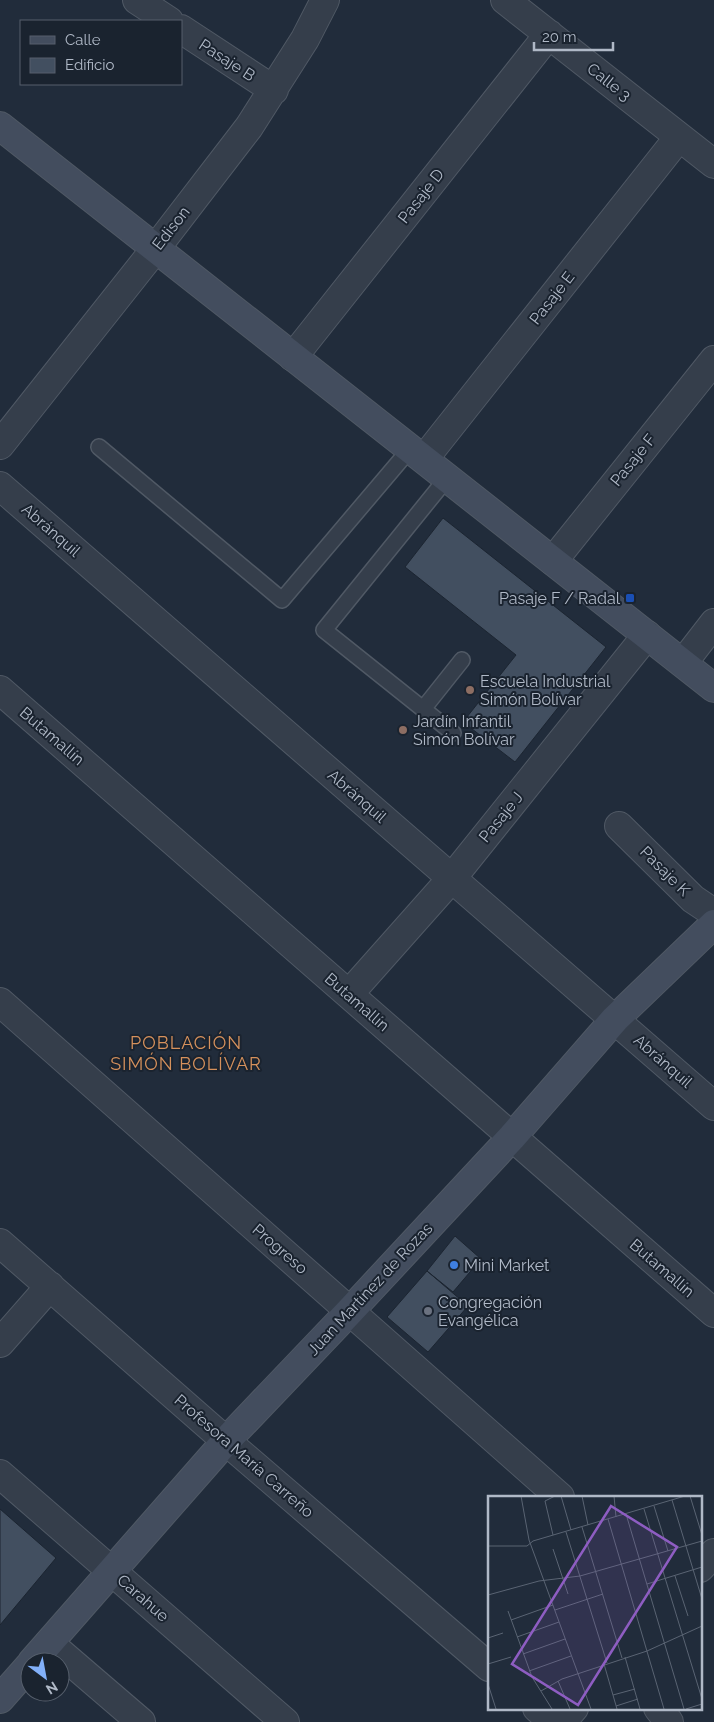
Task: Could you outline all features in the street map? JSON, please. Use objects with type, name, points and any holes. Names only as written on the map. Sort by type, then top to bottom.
[{"type":"street","points":[[137,0],[167,20]]},
{"type":"street","name":"Edison","points":[[0,445],[223,162],[274,90],[325,0]]},
{"type":"street","name":"Calle 3","points":[[505,0],[714,164]]},
{"type":"street","name":"Pasaje B","points":[[182,31],[274,90]]},
{"type":"street","name":"Pasaje D","points":[[294,357],[549,34]]},
{"type":"street","points":[[0,126],[714,688]]},
{"type":"street","name":"Pasaje E","points":[[417,454],[680,137]]},
{"type":"street","name":"Pasaje F","points":[[553,561],[714,360]]},
{"type":"street","name":"Abránquil","points":[[0,486],[714,1106]]},
{"type":"street","points":[[683,663],[714,623]]},
{"type":"street","name":"Pasaje J","points":[[349,994],[452,878],[647,634]]},
{"type":"street","name":"Butamallín","points":[[0,690],[714,1313]]},
{"type":"street","name":"Pasaje K","points":[[619,826],[693,899],[714,913]]},
{"type":"street","name":"Juan Martínez de Rozas","points":[[41,1652],[226,1441],[512,1137],[615,1019],[714,924]]},
{"type":"street","name":"Progreso","points":[[0,1002],[559,1496]]},
{"type":"street","name":"Profesora María Carreño","points":[[0,1243],[226,1441],[488,1666]]},
{"type":"street","points":[[0,1343],[50,1286]]},
{"type":"street","name":"Carahue","points":[[0,1474],[285,1722]]},
{"type":"street","points":[[702,1566],[714,1553]]},
{"type":"street","name":"Juan Martínez de Rozas","points":[[0,1699],[20,1676]]},
{"type":"street","points":[[70,1677],[141,1722]]},
{"type":"street","points":[[539,1710],[553,1722]]},
{"type":"street","points":[[562,1722],[572,1710]]},
{"type":"street","points":[[660,1710],[669,1722]]},
{"type":"lane","points":[[100,447],[282,600],[417,454]]},
{"type":"lane","points":[[447,478],[324,630],[453,733]]},
{"type":"lane","points":[[423,709],[462,660]]},
{"type":"building","points":[[443,518],[606,647],[515,762],[463,722],[516,655],[405,567]]},
{"type":"building","name":"Mini Market","points":[[455,1236],[481,1259],[453,1292],[427,1271]]},
{"type":"building","name":"Congregación Evangélica","points":[[427,1271],[468,1306],[428,1352],[387,1317]]},
{"type":"building","points":[[0,1509],[56,1558],[0,1625]]},
{"type":"place","name":"Pasaje F / Radal","points":[[630,598]]},
{"type":"place","name":"Escuela Industrial Simón Bolívar","points":[[470,690]]},
{"type":"place","name":"Jardín Infantil Simón Bolívar","points":[[403,730]]},
{"type":"place","name":"Mini Market","points":[[454,1265]]},
{"type":"place","name":"Congregación Evangélica","points":[[428,1311]]},
{"type":"district","name":"POBLACIÓN SIMÓN BOLÍVAR","points":[[186,1052]]}]
